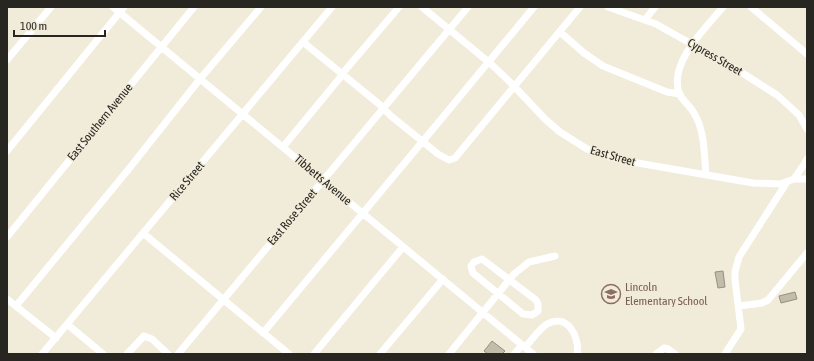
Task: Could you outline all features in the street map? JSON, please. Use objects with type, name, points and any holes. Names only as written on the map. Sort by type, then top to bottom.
[{"type":"street","points":[[7,60],[51,7]]},
{"type":"street","name":"Tibbetts Avenue","points":[[113,7],[122,10],[200,79],[534,354]]},
{"type":"street","name":"East Southern Avenue","points":[[7,237],[194,7]]},
{"type":"street","points":[[16,306],[128,170],[200,79],[261,7]]},
{"type":"street","name":"Rice Street","points":[[42,354],[332,7]]},
{"type":"street","points":[[283,147],[399,7]]},
{"type":"street","name":"East Street","points":[[422,7],[489,62],[545,119],[560,132],[586,149],[617,159],[767,184],[807,179]]},
{"type":"street","name":"East Rose Street","points":[[178,354],[468,7]]},
{"type":"street","points":[[263,333],[534,7]]},
{"type":"street","points":[[303,42],[423,141],[446,159],[452,160],[580,7]]},
{"type":"street","name":"Cypress Street","points":[[608,7],[656,24],[736,69],[777,95],[799,115],[807,129]]},
{"type":"street","points":[[645,20],[655,7]]},
{"type":"street","points":[[706,175],[702,133],[699,122],[694,112],[680,94],[678,76],[686,53],[692,44],[724,7]]},
{"type":"street","points":[[751,7],[807,54]]},
{"type":"street","points":[[7,151],[122,10]]},
{"type":"street","points":[[560,32],[584,53],[603,66],[668,92],[680,94]]},
{"type":"street","points":[[724,354],[741,329],[735,280],[735,272],[739,257],[807,159]]},
{"type":"street","points":[[143,233],[289,354]]},
{"type":"street","points":[[314,354],[403,247]]},
{"type":"street","points":[[739,306],[762,303],[768,300],[807,253]]},
{"type":"street","points":[[449,354],[514,274],[529,262],[555,256]]},
{"type":"street","points":[[482,259],[536,300],[538,304],[538,311],[532,315],[523,314],[498,294],[473,273],[471,266],[474,262],[482,259]]},
{"type":"street","points":[[380,354],[443,279]]},
{"type":"street","points":[[7,299],[56,338]]},
{"type":"street","points":[[514,354],[543,327],[548,324],[558,322],[567,325],[576,334],[578,344],[577,354]]},
{"type":"street","points":[[67,324],[103,354]]},
{"type":"street","points":[[127,354],[144,336],[152,339],[168,354]]},
{"type":"street","points":[[656,354],[664,348],[675,354]]},
{"type":"building","points":[[723,271],[725,287],[718,288],[715,272]]},
{"type":"building","points":[[795,292],[797,299],[781,303],[779,296]]},
{"type":"building","points":[[492,341],[505,351],[502,354],[488,354],[484,351]]},
{"type":"place","name":"Lincoln Elementary School","points":[[611,294]]}]
